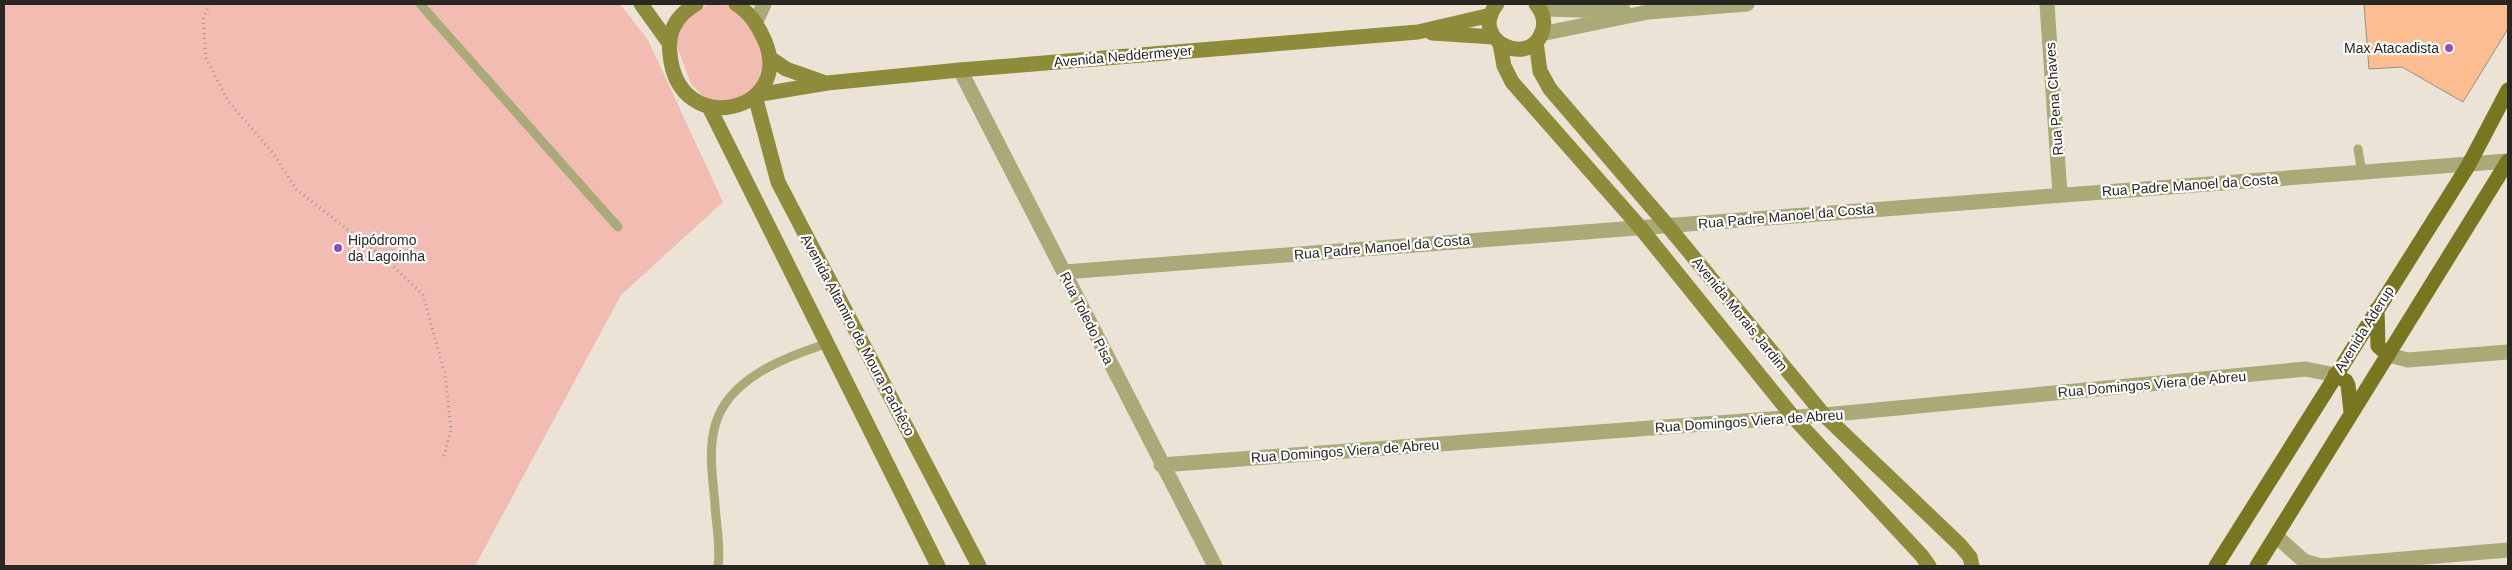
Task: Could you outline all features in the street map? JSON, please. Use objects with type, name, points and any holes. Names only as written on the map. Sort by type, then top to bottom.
[{"type":"main road","points":[[641,4],[668,43],[670,59],[679,83],[692,98],[709,107]]},
{"type":"main road","points":[[668,43],[678,18],[696,4]]},
{"type":"main road","points":[[736,4],[745,10],[756,22],[768,47],[770,58],[769,71],[764,84],[756,95]]},
{"type":"main road","name":"Avenida Morais Jardim","points":[[1538,6],[1544,26],[1538,38],[1540,71],[1550,88],[1667,225],[1824,415],[1960,545],[1970,557],[1972,566]]},
{"type":"main road","name":"Avenida Morais Jardim","points":[[1494,9],[1491,30],[1497,40],[1504,66],[1512,82],[1639,226],[1794,418],[1922,556],[1929,566]]},
{"type":"main road","name":"Avenida Neddermeyer","points":[[1418,32],[1494,9]]},
{"type":"main road","name":"Avenida Neddermeyer","points":[[709,107],[725,109],[741,105],[756,95],[827,83],[960,70],[1418,32],[1497,40],[1514,49],[1522,49],[1538,38]]},
{"type":"main road","name":"Avenida Neddermeyer","points":[[770,58],[786,69],[827,83]]},
{"type":"main road","name":"Avenida Aderup","points":[[2216,566],[2468,166],[2508,90]]},
{"type":"main road","name":"Avenida Altamiro de Moura Pachêco","points":[[756,95],[778,182],[979,566]]},
{"type":"main road","name":"Avenida Altamiro de Moura Pachêco","points":[[709,107],[938,566]]},
{"type":"main road","points":[[2257,566],[2508,161]]},
{"type":"main road","points":[[2377,310],[2378,346],[2388,355]]},
{"type":"main road","points":[[2335,375],[2346,381],[2348,385],[2351,412]]},
{"type":"street","points":[[756,22],[764,4]]},
{"type":"street","points":[[1538,38],[1648,12],[1698,6],[1747,4]]},
{"type":"street","name":"Rua Pena Chaves","points":[[2047,4],[2060,194]]},
{"type":"street","points":[[1538,6],[1648,12]]},
{"type":"street","name":"Rua Toledo Pisa","points":[[960,70],[1162,465],[1216,566]]},
{"type":"street","name":"Rua Padre Manoel da Costa","points":[[1064,272],[2060,194],[2468,166],[2508,161]]},
{"type":"street","points":[[2388,355],[2408,360],[2508,352]]},
{"type":"street","name":"Rua Domingos Viera de Abreu","points":[[1162,465],[1794,418],[2306,369],[2335,375]]},
{"type":"street","points":[[2276,536],[2304,561],[2321,566],[2508,550]]},
{"type":"lane","points":[[420,4],[618,227]]},
{"type":"lane","points":[[2358,149],[2362,173]]},
{"type":"lane","points":[[718,566],[712,452],[714,426],[725,402],[744,383],[792,354],[826,344]]},
{"type":"path","points":[[209,4],[203,20],[206,58],[228,101],[273,153],[296,189],[391,264],[423,295],[445,374],[451,430],[442,459]]},
{"type":"shaded area","name":"Hipódromo da Lagoinha","points":[[4,4],[620,4],[648,40],[723,202],[621,295],[475,566],[4,566]]},
{"type":"shaded area","points":[[711,4],[734,6],[754,26],[764,64],[756,84],[742,99],[725,103],[705,98],[691,84],[676,44],[680,30],[688,19],[704,6]]},
{"type":"building","name":"Max Atacadista","points":[[2364,4],[2508,4],[2508,29],[2463,102],[2402,67],[2369,69]]},
{"type":"place","name":"Max Atacadista","points":[[2449,48]]},
{"type":"place","name":"Hipódromo da Lagoinha","points":[[338,248]]}]
